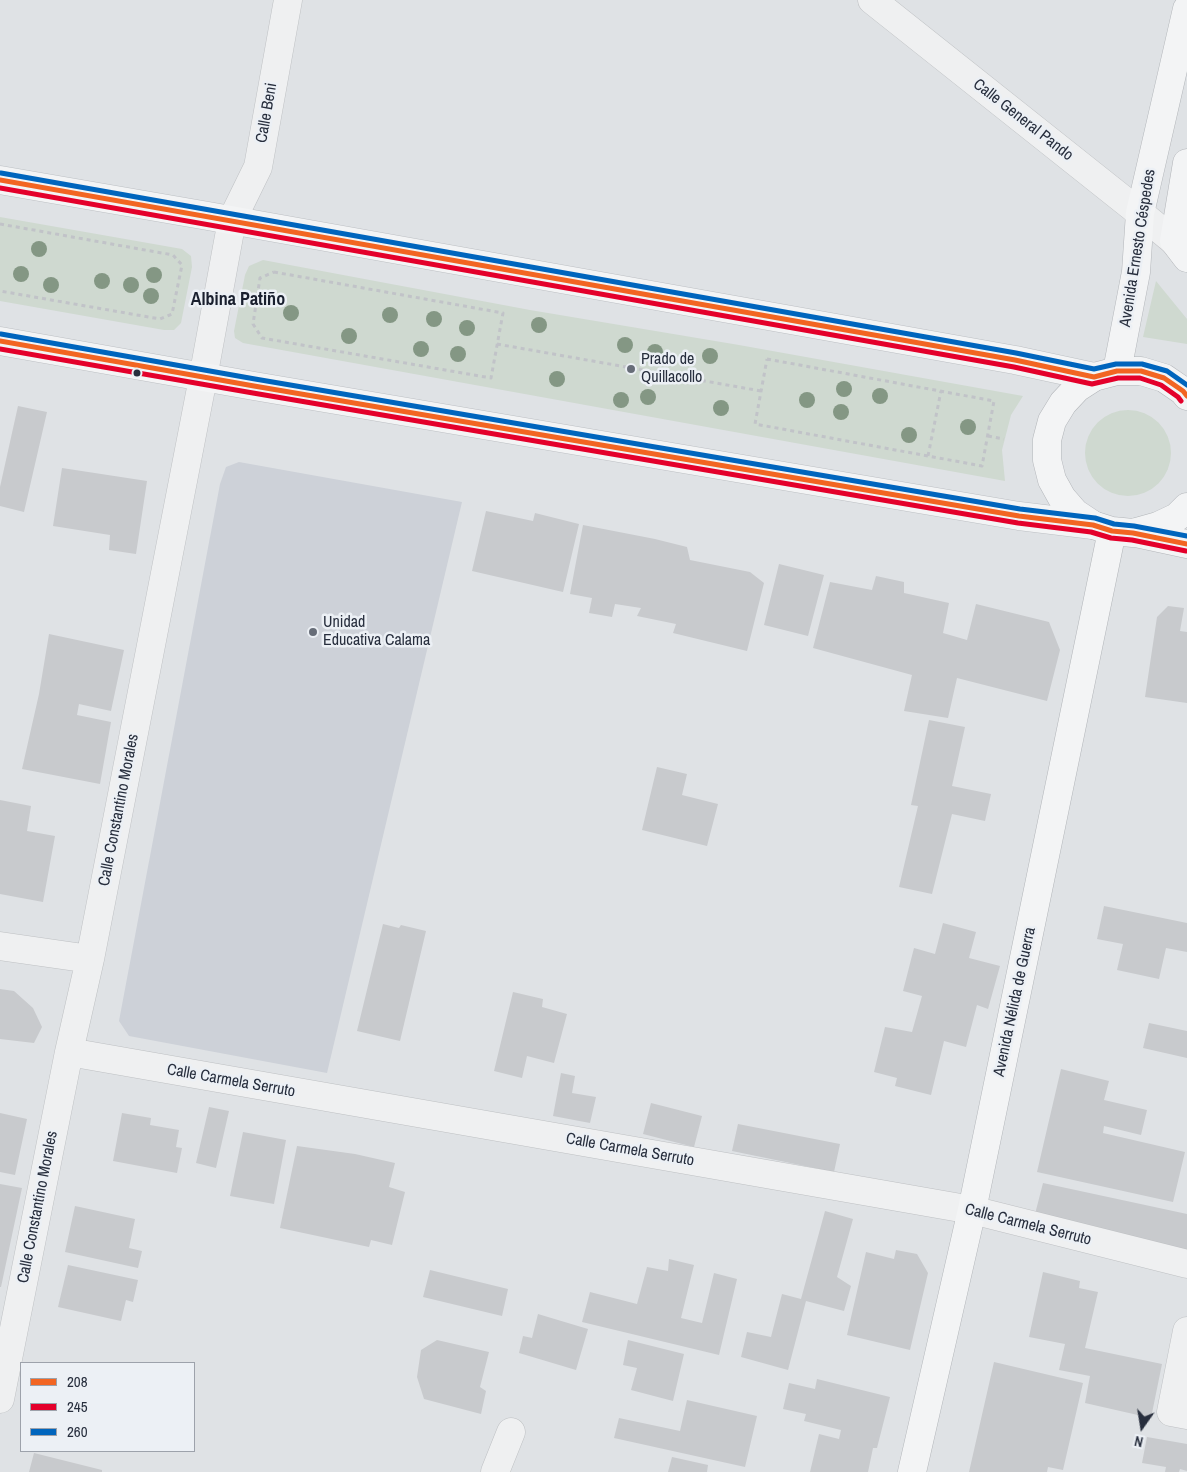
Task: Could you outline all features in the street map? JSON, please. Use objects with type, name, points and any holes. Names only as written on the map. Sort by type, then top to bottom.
[{"type":"main road","name":"Avenida Ernesto Céspedes","points":[[1105,374],[1136,272],[1140,214],[1187,9]]},
{"type":"main road","points":[[1180,250],[1187,163]]},
{"type":"main road","points":[[0,180],[1015,360],[1105,374],[1141,371],[1164,378],[1186,391]]},
{"type":"main road","points":[[0,341],[203,378],[1019,516],[1112,529],[1187,544]]},
{"type":"main road","points":[[1105,374],[1077,388],[1062,403],[1052,420],[1047,440],[1047,460],[1052,480],[1062,498],[1075,513],[1112,529],[1158,526],[1177,517],[1187,506]]},
{"type":"main road","name":"Avenida Nélida de Guerra","points":[[912,1472],[972,1210],[1112,529]]},
{"type":"street","name":"Calle Beni","points":[[232,220],[258,167],[288,0]]},
{"type":"street","name":"Calle General Pando","points":[[872,0],[1140,214],[1180,250]]},
{"type":"street","name":"Calle Constantino Morales","points":[[0,1399],[69,1052],[90,959],[232,220]]},
{"type":"street","points":[[0,946],[90,959]]},
{"type":"street","name":"Calle Carmela Serruto","points":[[69,1052],[972,1210],[1187,1264]]},
{"type":"street","points":[[1187,1331],[1171,1412],[1187,1415]]},
{"type":"street","points":[[495,1472],[512,1432]]},
{"type":"path","points":[[0,224],[173,255],[182,265],[172,314],[160,319],[0,291]]},
{"type":"path","points":[[274,272],[503,313],[497,344],[491,378],[262,338],[254,324],[260,278],[274,272]]},
{"type":"path","points":[[497,344],[761,391]]},
{"type":"path","points":[[767,359],[994,401],[982,466],[755,424],[761,391],[767,359]]},
{"type":"path","points":[[928,456],[941,391]]},
{"type":"path","points":[[988,436],[1004,439]]},
{"type":"shaded area","points":[[0,217],[182,249],[191,256],[192,267],[181,323],[174,330],[164,330],[0,301]]},
{"type":"shaded area","name":"Prado de Quillacollo","points":[[263,260],[530,310],[1023,396],[1011,415],[1002,450],[1005,481],[243,343],[235,338],[234,331],[245,275],[249,266]]},
{"type":"shaded area","points":[[1156,281],[1187,319],[1187,344],[1143,337]]},
{"type":"shaded area","points":[[1128,410],[1152,417],[1164,429],[1171,453],[1164,477],[1152,489],[1128,496],[1104,489],[1092,477],[1085,453],[1092,429],[1104,417]]},
{"type":"shaded area","points":[[239,462],[462,502],[327,1073],[129,1036],[119,1021],[220,484],[226,467]]},
{"type":"building","points":[[18,406],[47,412],[24,512],[0,506],[0,487]]},
{"type":"building","points":[[62,468],[147,481],[136,554],[109,550],[110,535],[53,526]]},
{"type":"building","points":[[486,511],[533,521],[535,513],[579,524],[563,592],[472,571]]},
{"type":"building","points":[[583,525],[687,547],[690,560],[750,572],[764,583],[747,651],[673,633],[676,624],[637,616],[641,608],[615,604],[612,617],[589,613],[592,598],[570,594]]},
{"type":"building","points":[[779,564],[824,575],[808,636],[764,625]]},
{"type":"building","points":[[876,576],[904,582],[904,593],[949,603],[943,633],[967,640],[976,604],[1049,622],[1060,650],[1047,701],[957,678],[948,718],[904,711],[912,675],[813,648],[830,582],[872,590]]},
{"type":"building","points":[[1168,606],[1184,608],[1180,631],[1187,632],[1187,703],[1145,697],[1157,617]]},
{"type":"building","points":[[49,634],[124,650],[111,711],[79,704],[77,715],[111,722],[100,784],[22,769],[39,694]]},
{"type":"building","points":[[929,720],[965,727],[952,786],[991,794],[985,821],[952,814],[932,894],[899,887],[918,806],[911,805]]},
{"type":"building","points":[[657,767],[687,774],[682,795],[718,804],[707,846],[642,830]]},
{"type":"building","points":[[0,800],[31,806],[27,831],[55,836],[43,902],[0,894]]},
{"type":"building","points":[[1104,906],[1187,923],[1187,952],[1166,948],[1159,979],[1117,970],[1123,944],[1097,939]]},
{"type":"building","points":[[943,923],[976,932],[969,958],[1000,966],[988,1009],[977,1005],[966,1047],[944,1041],[931,1095],[895,1086],[897,1078],[874,1072],[885,1027],[912,1032],[922,996],[903,991],[914,948],[935,954]]},
{"type":"building","points":[[383,924],[399,928],[401,925],[426,931],[400,1041],[357,1031]]},
{"type":"building","points":[[0,989],[14,991],[33,1008],[42,1027],[34,1043],[0,1039]]},
{"type":"building","points":[[513,992],[543,999],[542,1007],[567,1014],[554,1063],[527,1056],[522,1078],[494,1071]]},
{"type":"building","points":[[1149,1023],[1187,1031],[1187,1058],[1143,1048]]},
{"type":"building","points":[[1061,1069],[1109,1081],[1104,1100],[1147,1110],[1141,1135],[1104,1126],[1103,1133],[1185,1152],[1173,1202],[1037,1172]]},
{"type":"building","points":[[561,1073],[575,1076],[572,1093],[596,1097],[590,1123],[553,1116]]},
{"type":"building","points":[[651,1103],[702,1116],[694,1147],[643,1134]]},
{"type":"building","points":[[209,1107],[229,1111],[216,1168],[196,1163]]},
{"type":"building","points":[[0,1113],[27,1119],[15,1175],[0,1172]]},
{"type":"building","points":[[122,1113],[151,1118],[150,1125],[179,1130],[176,1147],[182,1148],[177,1173],[113,1161]]},
{"type":"building","points":[[738,1124],[840,1144],[834,1172],[732,1151]]},
{"type":"building","points":[[243,1132],[286,1140],[274,1204],[230,1196]]},
{"type":"building","points":[[297,1146],[355,1154],[395,1163],[389,1187],[405,1192],[392,1245],[371,1240],[369,1247],[280,1228]]},
{"type":"building","points":[[1043,1183],[1187,1214],[1187,1251],[1034,1218]]},
{"type":"building","points":[[0,1184],[22,1188],[1,1287],[0,1287]]},
{"type":"building","points":[[75,1206],[135,1219],[129,1248],[142,1251],[138,1268],[65,1252]]},
{"type":"building","points":[[825,1211],[853,1219],[837,1277],[851,1286],[844,1311],[806,1301],[788,1370],[741,1357],[747,1332],[771,1337],[782,1294],[801,1299]]},
{"type":"building","points":[[896,1250],[917,1254],[928,1273],[910,1350],[847,1335],[866,1252],[894,1259]]},
{"type":"building","points":[[669,1259],[694,1265],[681,1318],[702,1323],[714,1273],[737,1279],[719,1355],[582,1322],[590,1292],[637,1304],[647,1267],[668,1271]]},
{"type":"building","points":[[68,1265],[138,1280],[133,1302],[126,1300],[121,1321],[58,1307]]},
{"type":"building","points":[[430,1270],[508,1289],[502,1316],[423,1297]]},
{"type":"building","points":[[1043,1272],[1080,1281],[1079,1288],[1098,1292],[1085,1348],[1162,1364],[1151,1418],[1085,1403],[1090,1376],[1059,1370],[1065,1344],[1029,1337]]},
{"type":"building","points":[[538,1314],[588,1329],[576,1370],[519,1353],[523,1336],[532,1338]]},
{"type":"building","points":[[437,1340],[489,1352],[480,1387],[486,1391],[481,1414],[424,1399],[417,1377],[421,1350]]},
{"type":"building","points":[[628,1340],[684,1354],[673,1401],[631,1390],[637,1368],[623,1365]]},
{"type":"building","points":[[994,1362],[1083,1383],[1063,1470],[1048,1467],[1047,1472],[969,1472]]},
{"type":"building","points":[[817,1379],[890,1397],[877,1448],[873,1448],[868,1472],[810,1472],[819,1434],[839,1439],[841,1430],[804,1421],[806,1414],[783,1409],[789,1383],[815,1389]]},
{"type":"building","points":[[687,1400],[757,1416],[745,1467],[614,1438],[619,1418],[680,1431]]},
{"type":"building","points":[[1147,1437],[1187,1444],[1187,1471],[1180,1469],[1179,1472],[1165,1472],[1166,1467],[1142,1463]]},
{"type":"building","points":[[34,1453],[102,1470],[102,1472],[29,1472]]},
{"type":"building","points":[[672,1457],[708,1465],[707,1472],[668,1472]]},
{"type":"transit line","name":"260","points":[[1,173],[1016,353],[1094,369],[1116,364],[1142,364],[1167,371],[1187,385]]},
{"type":"transit line","name":"208","points":[[0,180],[1015,360],[1094,377],[1117,371],[1141,371],[1164,378],[1187,396]]},
{"type":"transit line","name":"245","points":[[0,188],[1014,367],[1092,384],[1118,378],[1140,378],[1161,385],[1181,401]]},
{"type":"transit line","name":"260","points":[[1,334],[1020,509],[1095,518],[1114,524],[1187,536]]},
{"type":"transit line","name":"208","points":[[0,341],[1019,516],[1093,525],[1112,531],[1133,533],[1187,544]]},
{"type":"transit line","name":"245","points":[[0,349],[1018,523],[1091,532],[1111,538],[1132,540],[1186,551]]},
{"type":"place","name":"Prado de Quillacollo","points":[[631,369]]},
{"type":"place","name":"Unidad Educativa Calama","points":[[313,632]]},
{"type":"district","name":"Albina Patiño","points":[[238,300]]}]
